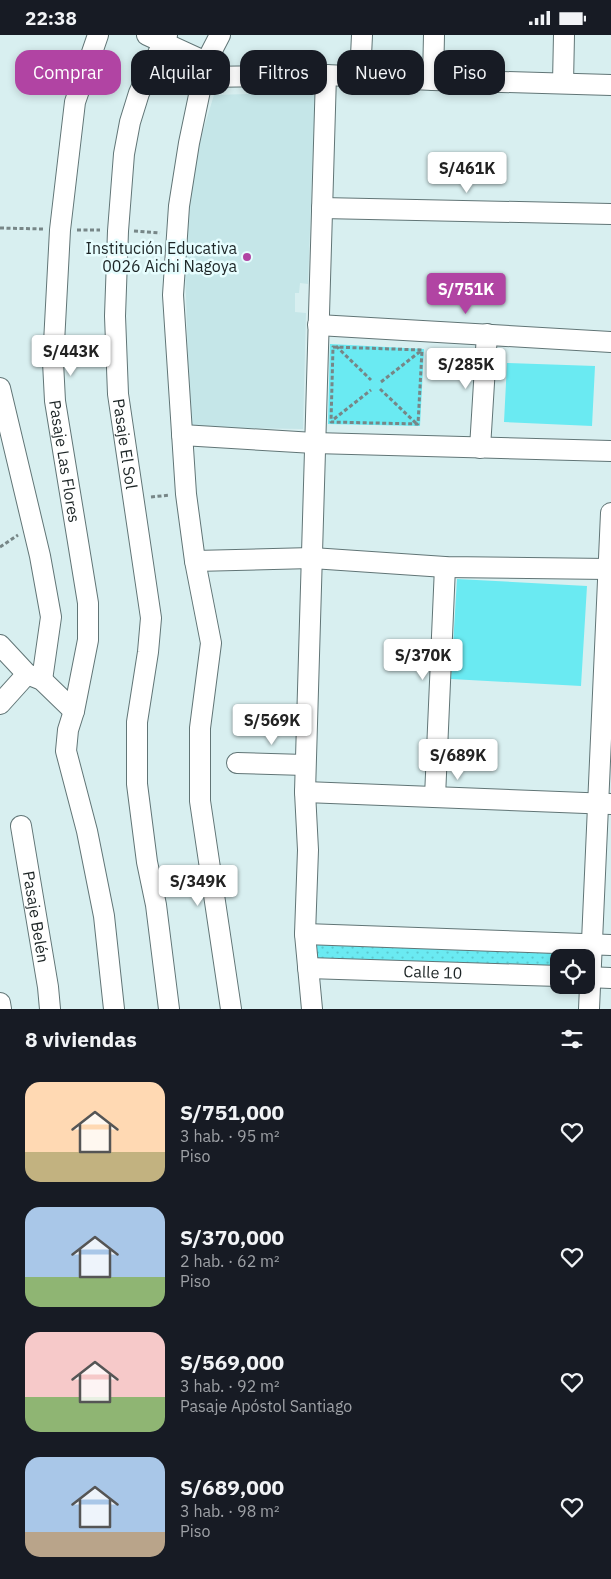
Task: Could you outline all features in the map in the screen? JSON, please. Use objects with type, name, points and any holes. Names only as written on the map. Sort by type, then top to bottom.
[{"type":"street","name":"Pasaje Las Flores","points":[[98,35],[74,102],[60,230],[53,362],[54,401],[88,603],[88,640],[74,711],[68,730],[66,751],[87,831],[104,916],[114,1009]]},
{"type":"street","points":[[214,50],[220,35]]},
{"type":"street","points":[[361,50],[362,35]]},
{"type":"street","points":[[433,80],[434,35]]},
{"type":"street","points":[[563,83],[564,35]]},
{"type":"street","points":[[159,37],[177,50]]},
{"type":"street","name":"Pasaje El Sol","points":[[159,37],[130,121],[124,154],[118,231],[115,316],[118,395],[151,618],[148,652],[137,722],[136,784],[147,862],[156,905],[169,1009]]},
{"type":"street","points":[[424,80],[611,85]]},
{"type":"street","points":[[200,95],[189,143],[176,233],[173,295],[186,495],[195,561],[211,643],[200,728],[200,801],[231,1009]]},
{"type":"street","points":[[312,1009],[305,934],[308,850],[305,765],[312,558],[322,443],[328,325],[322,207],[325,95]]},
{"type":"street","points":[[322,207],[611,215]]},
{"type":"street","points":[[328,325],[423,341],[487,334],[611,343]]},
{"type":"street","points":[[480,448],[487,334]]},
{"type":"street","points":[[0,388],[40,556],[51,617],[35,677],[0,704]]},
{"type":"street","points":[[182,435],[322,443],[611,451]]},
{"type":"street","points":[[595,960],[601,945],[608,569],[611,513]]},
{"type":"street","points":[[195,561],[312,558],[446,567],[608,569]]},
{"type":"street","points":[[435,797],[446,567]]},
{"type":"street","points":[[0,645],[74,711]]},
{"type":"street","points":[[237,763],[305,765]]},
{"type":"street","points":[[305,792],[605,804]]},
{"type":"street","name":"Pasaje Belén","points":[[21,826],[50,1009]]},
{"type":"street","points":[[305,934],[601,945]]},
{"type":"street","name":"Calle 10","points":[[308,968],[550,976]]},
{"type":"street","points":[[595,977],[611,978]]},
{"type":"street","points":[[589,994],[589,1009]]},
{"type":"street","points":[[0,1003],[1,1009]]},
{"type":"path","points":[[0,228],[176,233]]},
{"type":"path","points":[[328,325],[336,347],[371,381]]},
{"type":"path","points":[[322,443],[331,421],[333,347],[423,341]]},
{"type":"path","points":[[381,382],[423,341]]},
{"type":"path","points":[[417,446],[423,341]]},
{"type":"path","points":[[380,389],[418,425]]},
{"type":"path","points":[[331,421],[371,390]]},
{"type":"path","points":[[331,421],[418,425]]},
{"type":"path","points":[[131,489],[141,503],[146,497],[186,495]]},
{"type":"shaded area","name":"Institución Educativa 0026 Aichi Nagoya","points":[[214,95],[315,95],[308,284],[300,283],[299,293],[295,293],[295,312],[306,313],[303,429],[190,427],[184,232],[193,163]]},
{"type":"shaded area","points":[[330,344],[424,349],[420,426],[328,424]]},
{"type":"shaded area","points":[[507,363],[595,366],[592,426],[504,422]]},
{"type":"shaded area","points":[[457,579],[587,586],[581,686],[451,679]]},
{"type":"shaded area","points":[[316,943],[550,950],[550,966],[316,958]]},
{"type":"place","name":"Institución Educativa 0026 Aichi Nagoya","points":[[247,257]]}]
